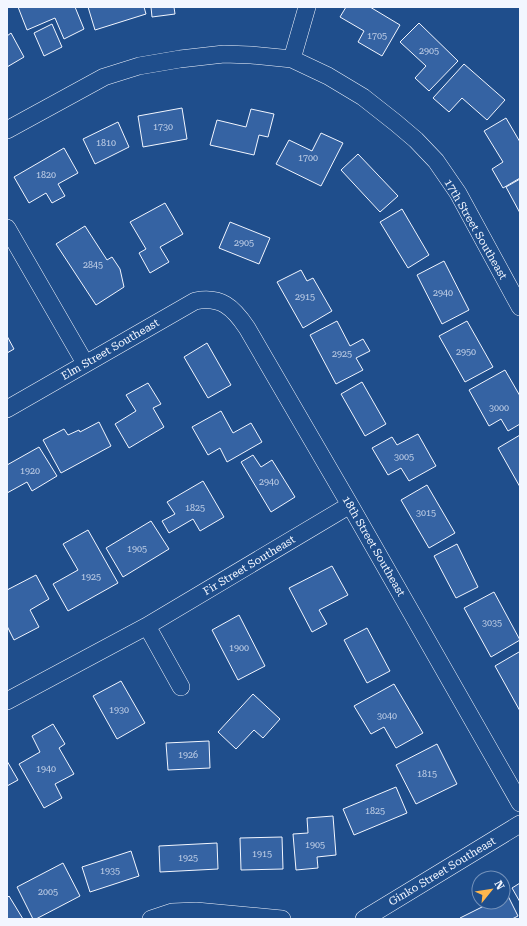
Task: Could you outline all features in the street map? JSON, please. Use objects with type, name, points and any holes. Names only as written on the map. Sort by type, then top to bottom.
[{"type":"street","points":[[292,59],[307,7]]},
{"type":"street","name":"17th Street Southeast","points":[[7,130],[104,77],[139,66],[224,54],[251,54],[292,59],[328,76],[363,97],[416,140],[436,161],[458,193],[520,307]]},
{"type":"street","points":[[7,228],[85,363]]},
{"type":"street","name":"Elm Street Southeast","points":[[7,409],[195,301],[205,299],[216,300]]},
{"type":"street","name":"18th Street Southeast","points":[[216,300],[237,313],[247,328],[520,803]]},
{"type":"street","name":"Fir Street Southeast","points":[[7,702],[147,626],[350,505]]},
{"type":"street","points":[[147,626],[180,687]]},
{"type":"street","name":"Ginko Street Southeast","points":[[364,919],[520,824]]},
{"type":"street","points":[[151,919],[172,912],[196,911],[282,919]]},
{"type":"building","points":[[18,7],[75,7],[84,29],[64,39],[55,18],[27,30]]},
{"type":"building","points":[[88,7],[144,7],[146,14],[95,30]]},
{"type":"building","points":[[151,7],[174,7],[175,14],[152,17]]},
{"type":"building","points":[[346,7],[370,7],[400,25],[382,56],[358,42],[364,31],[340,17]]},
{"type":"building","points":[[419,23],[458,61],[429,91],[415,78],[426,66],[400,42]]},
{"type":"building","points":[[52,24],[62,47],[44,56],[34,33]]},
{"type":"building","points":[[11,33],[24,57],[7,67],[7,36]]},
{"type":"building","points":[[464,64],[505,100],[487,120],[462,98],[449,112],[433,98]]},
{"type":"building","points":[[182,108],[187,139],[143,147],[138,116]]},
{"type":"building","points":[[251,109],[274,114],[268,137],[259,135],[254,155],[210,145],[217,120],[246,127]]},
{"type":"building","points":[[506,118],[520,142],[520,178],[503,188],[492,169],[503,162],[484,131]]},
{"type":"building","points":[[118,122],[129,147],[95,164],[83,139]]},
{"type":"building","points":[[321,133],[343,143],[321,186],[276,164],[289,140],[312,151]]},
{"type":"building","points":[[64,148],[78,173],[58,184],[65,196],[52,203],[46,193],[29,203],[14,177]]},
{"type":"building","points":[[358,154],[398,196],[380,212],[341,170]]},
{"type":"building","points":[[520,179],[520,213],[506,187]]},
{"type":"building","points":[[165,203],[183,234],[160,247],[169,262],[150,273],[139,253],[146,249],[130,222]]},
{"type":"building","points":[[402,209],[429,255],[408,268],[380,222]]},
{"type":"building","points":[[230,222],[270,238],[259,264],[219,248]]},
{"type":"building","points":[[85,226],[107,260],[112,257],[120,269],[124,287],[96,305],[56,244]]},
{"type":"building","points":[[444,261],[469,310],[442,324],[417,275]]},
{"type":"building","points":[[301,270],[307,281],[313,278],[332,311],[303,328],[277,282]]},
{"type":"building","points":[[337,321],[350,346],[363,339],[370,351],[356,358],[363,370],[336,384],[310,335]]},
{"type":"building","points":[[467,321],[493,367],[465,382],[439,336]]},
{"type":"building","points":[[7,336],[14,349],[7,353]]},
{"type":"building","points":[[207,343],[231,385],[208,398],[184,357]]},
{"type":"building","points":[[505,370],[520,396],[520,424],[508,431],[501,419],[489,426],[469,390]]},
{"type":"building","points":[[362,382],[386,424],[365,436],[341,394]]},
{"type":"building","points":[[148,383],[161,404],[153,408],[164,427],[129,448],[115,424],[136,411],[126,395]]},
{"type":"building","points":[[221,411],[233,433],[251,423],[262,442],[227,462],[220,448],[208,455],[192,427]]},
{"type":"building","points":[[99,422],[111,446],[61,473],[43,440],[64,429],[68,435],[79,430],[80,432]]},
{"type":"building","points":[[418,434],[436,466],[409,481],[401,468],[388,475],[372,448],[392,437],[397,445]]},
{"type":"building","points":[[520,435],[520,487],[498,448]]},
{"type":"building","points":[[39,447],[57,476],[32,491],[27,482],[7,493],[7,465]]},
{"type":"building","points":[[253,455],[261,467],[272,460],[295,497],[271,512],[241,462]]},
{"type":"building","points":[[203,481],[224,517],[200,531],[193,519],[169,533],[162,521],[175,514],[167,502]]},
{"type":"building","points":[[427,485],[455,533],[429,548],[401,500]]},
{"type":"building","points":[[151,521],[169,549],[123,577],[106,548]]},
{"type":"building","points":[[88,530],[118,583],[68,611],[53,584],[78,570],[63,544]]},
{"type":"building","points":[[457,544],[478,587],[456,598],[434,556]]},
{"type":"building","points":[[332,566],[348,595],[319,610],[327,624],[312,632],[289,588]]},
{"type":"building","points":[[36,575],[49,599],[30,610],[39,627],[14,640],[7,626],[7,590]]},
{"type":"building","points":[[494,592],[520,640],[491,657],[464,608]]},
{"type":"building","points":[[239,615],[265,666],[238,680],[212,630]]},
{"type":"building","points":[[367,628],[390,671],[367,683],[344,640]]},
{"type":"building","points":[[519,652],[520,653],[520,711],[495,666]]},
{"type":"building","points":[[121,681],[145,723],[117,739],[93,696]]},
{"type":"building","points":[[394,684],[423,733],[396,748],[384,727],[371,734],[354,706]]},
{"type":"building","points":[[253,694],[280,719],[263,738],[254,730],[236,749],[218,732]]},
{"type":"building","points":[[53,724],[65,744],[59,748],[74,774],[55,784],[62,798],[44,808],[19,764],[40,752],[32,736]]},
{"type":"building","points":[[209,741],[210,768],[168,770],[166,743]]},
{"type":"building","points":[[437,744],[457,784],[416,804],[396,765]]},
{"type":"building","points":[[7,761],[18,780],[7,786]]},
{"type":"building","points":[[396,787],[407,813],[354,835],[343,809]]},
{"type":"building","points":[[333,816],[336,855],[317,857],[318,868],[296,870],[293,834],[308,833],[307,818]]},
{"type":"building","points":[[282,837],[283,869],[241,870],[240,838]]},
{"type":"building","points":[[217,843],[218,869],[160,872],[159,846]]},
{"type":"building","points":[[131,851],[139,876],[90,892],[82,867]]},
{"type":"building","points":[[63,863],[80,896],[36,919],[33,919],[17,887]]},
{"type":"building","points":[[520,883],[520,902],[512,888]]},
{"type":"building","points":[[9,896],[23,919],[7,919],[7,898]]},
{"type":"building","points":[[511,902],[518,916],[512,919],[460,918],[476,910],[511,910]]}]
